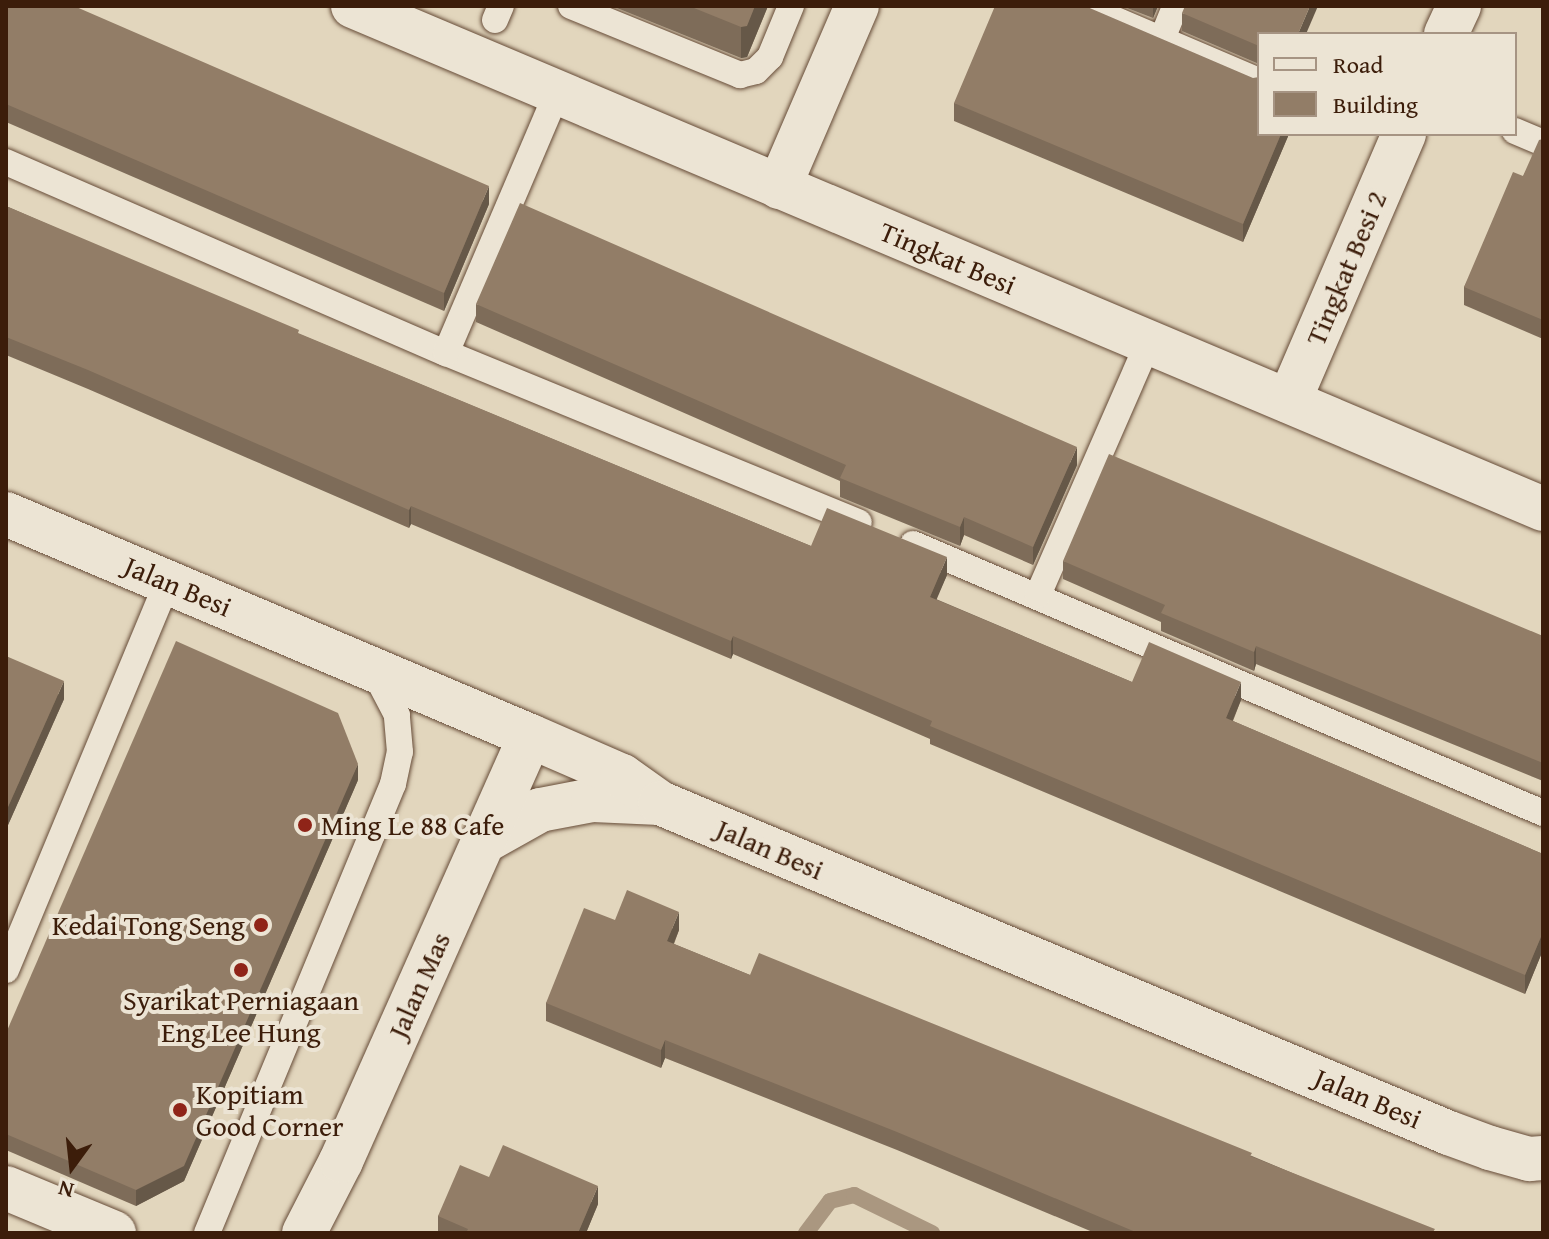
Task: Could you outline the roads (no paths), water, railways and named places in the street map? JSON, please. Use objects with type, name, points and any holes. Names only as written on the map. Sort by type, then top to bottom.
[{"type":"street","name":"Tingkat Besi","points":[[353,6],[1543,509]]},
{"type":"street","points":[[779,187],[857,6]]},
{"type":"street","points":[[1447,32],[1459,6]]},
{"type":"street","name":"Tingkat Besi 2","points":[[1289,401],[1395,137]]},
{"type":"street","name":"Jalan Besi","points":[[6,514],[622,776],[660,803],[1449,1133],[1529,1159],[1543,1158]]},
{"type":"street","name":"Jalan Mas","points":[[304,1233],[341,1161],[530,736]]},
{"type":"street","points":[[483,842],[540,810],[593,800],[660,803]]},
{"type":"street","points":[[6,1188],[114,1233]]},
{"type":"lane","points":[[571,6],[740,75],[756,71],[770,57],[791,6]]},
{"type":"lane","points":[[1083,6],[1257,80]]},
{"type":"lane","points":[[1162,39],[1175,6]]},
{"type":"lane","points":[[446,353],[557,93]]},
{"type":"lane","points":[[1517,132],[1543,143]]},
{"type":"lane","points":[[6,162],[446,353],[1038,595],[1543,813]]},
{"type":"lane","points":[[1038,595],[1148,343]]},
{"type":"lane","points":[[6,970],[168,581]]},
{"type":"lane","points":[[207,1233],[393,784],[400,752],[397,715],[372,668]]},
{"type":"waterway","points":[[806,1233],[830,1201],[854,1195],[932,1233]]},
{"type":"place","name":"Ming Le 88 Cafe","points":[[305,825]]},
{"type":"place","name":"Kedai Tong Seng","points":[[261,925]]},
{"type":"place","name":"Syarikat Perniagaan Eng Lee Hung","points":[[241,970]]},
{"type":"place","name":"Kopitiam Good Corner","points":[[180,1110]]}]
